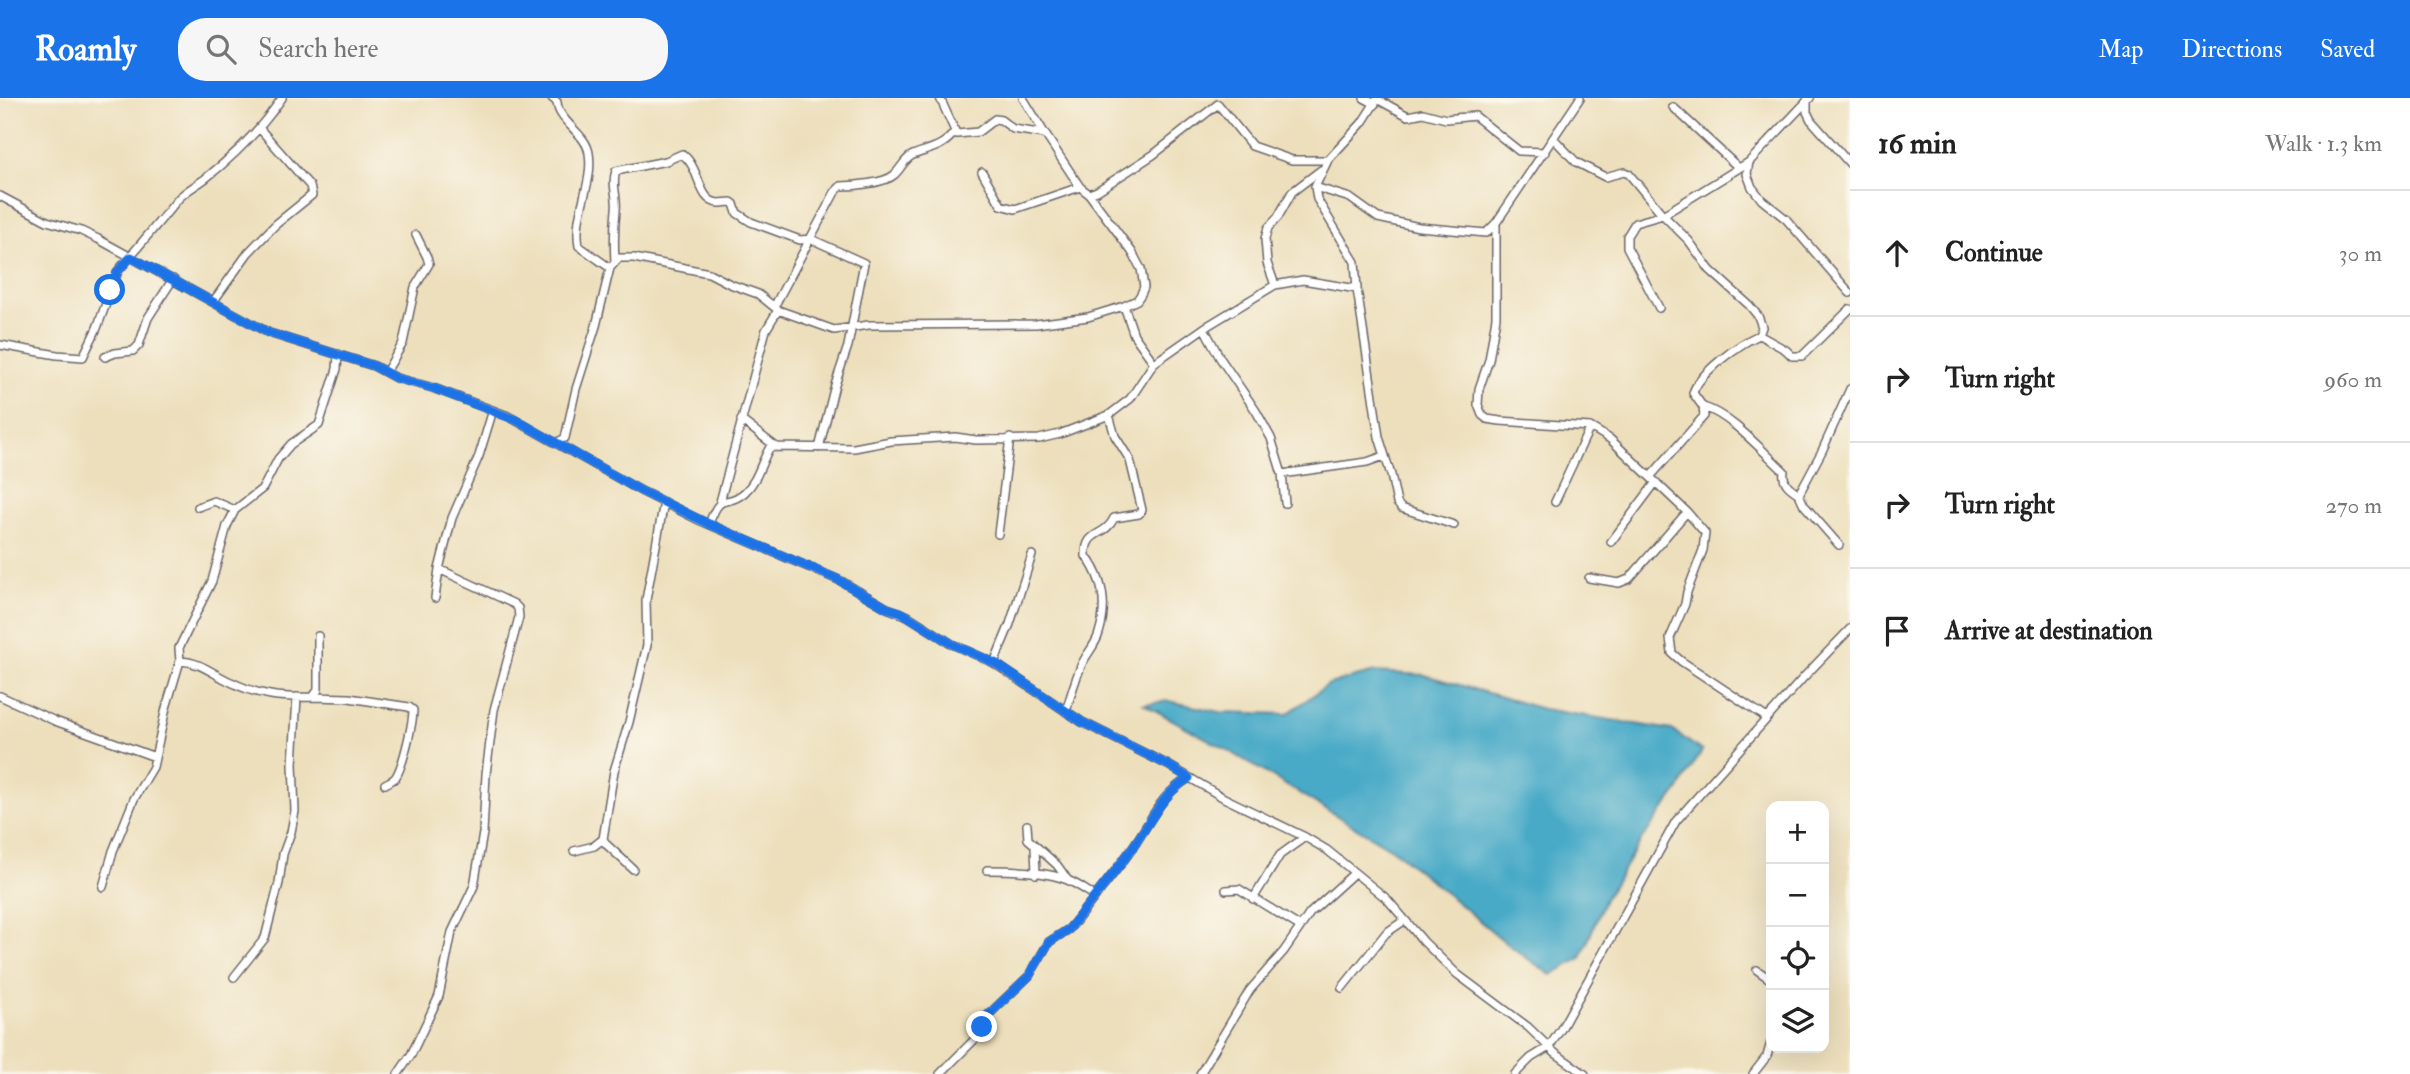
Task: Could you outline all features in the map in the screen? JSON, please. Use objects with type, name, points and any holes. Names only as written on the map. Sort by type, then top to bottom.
[{"type":"street","points":[[0,345],[83,357],[97,328],[113,280],[179,198],[204,180],[260,129],[282,98]]},
{"type":"street","points":[[940,98],[957,134],[978,132],[995,119],[1013,129],[1045,134]]},
{"type":"street","points":[[613,265],[619,258],[634,258],[709,273],[758,294],[776,308],[834,330],[869,325],[1036,324],[1088,317],[1137,300],[1144,286],[1141,269],[1132,252],[1089,194],[1080,187],[1023,98]]},
{"type":"street","points":[[1364,98],[1377,100],[1408,116],[1423,113],[1446,119],[1475,116],[1519,151],[1545,152]]},
{"type":"street","points":[[1315,187],[1350,198],[1377,218],[1419,227],[1486,233],[1496,223],[1580,98]]},
{"type":"street","points":[[557,99],[557,106],[585,144],[589,155],[577,223],[579,246],[613,265]]},
{"type":"street","points":[[1659,308],[1627,247],[1627,236],[1634,223],[1663,215],[1749,162],[1807,99]]},
{"type":"street","points":[[1807,99],[1807,112],[1811,120],[1850,163]]},
{"type":"street","points":[[1377,100],[1362,123],[1321,170],[1315,187],[1317,199],[1355,262],[1379,438],[1397,503],[1401,508],[1454,525]]},
{"type":"street","points":[[1089,194],[1153,155],[1218,104],[1252,146],[1292,160],[1328,160]]},
{"type":"street","points":[[1673,107],[1739,168]]},
{"type":"street","points":[[213,303],[248,253],[275,225],[312,195],[310,186],[260,129]]},
{"type":"street","points":[[720,502],[766,330],[835,192],[841,186],[866,184],[892,177],[912,155],[927,152],[951,137],[955,131]]},
{"type":"street","points":[[1553,139],[1576,162],[1605,177],[1623,172],[1629,174],[1689,241],[1710,270],[1749,305],[1758,316],[1762,327],[1759,335],[1729,354],[1696,383],[1693,393],[1703,407],[1704,416],[1653,479],[1611,542]]},
{"type":"street","points":[[556,443],[565,439],[576,389],[613,265],[616,210],[613,183],[616,171],[666,161],[682,154],[691,160],[702,192],[708,198],[719,203],[731,202],[743,218],[779,234],[800,240],[811,239],[864,263],[848,346],[835,385],[820,448]]},
{"type":"street","points":[[1749,162],[1746,174],[1762,200],[1786,219],[1850,293]]},
{"type":"street","points":[[1275,285],[1267,263],[1265,239],[1268,228],[1278,217],[1292,192],[1321,170]]},
{"type":"street","points":[[982,172],[1001,205],[1006,208],[1014,209],[1080,187]]},
{"type":"street","points":[[0,196],[47,221],[81,231],[269,333],[374,366],[402,380],[433,388],[521,423],[664,502],[841,581],[887,608],[901,612],[952,644],[995,663],[1066,712],[1108,736],[1327,850],[1353,874],[1387,899],[1457,974],[1585,1074]]},
{"type":"street","points":[[1496,223],[1496,317],[1489,360],[1479,389],[1480,412],[1487,419],[1500,421],[1590,426],[1610,439],[1687,512],[1705,533],[1703,550],[1685,604],[1670,638],[1672,653],[1681,662],[1767,718]]},
{"type":"street","points":[[386,372],[403,343],[415,287],[429,264],[416,235]]},
{"type":"street","points":[[105,358],[115,353],[133,351],[139,345],[148,318],[173,279]]},
{"type":"street","points":[[709,524],[715,506],[743,495],[759,472],[770,447],[854,448],[891,441],[955,437],[976,440],[1038,439],[1060,434],[1109,415],[1130,399],[1153,363],[1275,285],[1303,280],[1357,289]]},
{"type":"street","points":[[1124,306],[1134,335],[1153,363]]},
{"type":"street","points":[[1759,335],[1797,358],[1850,309]]},
{"type":"street","points":[[1204,328],[1271,438],[1282,474],[1285,503]]},
{"type":"street","points":[[103,887],[113,851],[134,799],[153,767],[180,661],[179,648],[212,581],[227,526],[235,510],[263,488],[278,459],[291,444],[320,425],[337,369],[338,354]]},
{"type":"street","points":[[1799,494],[1803,482],[1822,452],[1850,389]]},
{"type":"street","points":[[1703,407],[1714,410],[1784,471],[1787,485],[1799,494],[1804,505],[1839,545]]},
{"type":"street","points":[[435,598],[439,569],[452,518],[479,456],[493,410]]},
{"type":"street","points":[[1066,712],[1080,670],[1100,632],[1104,593],[1097,571],[1086,556],[1087,542],[1111,525],[1114,519],[1139,514],[1142,510],[1130,460],[1115,436],[1109,415]]},
{"type":"street","points":[[741,420],[775,446]]},
{"type":"street","points":[[1555,502],[1590,426]]},
{"type":"street","points":[[998,534],[1010,438]]},
{"type":"street","points":[[1282,474],[1367,462],[1384,456]]},
{"type":"street","points":[[198,507],[214,501],[235,510]]},
{"type":"street","points":[[633,869],[603,839],[614,771],[647,645],[646,600],[664,502]]},
{"type":"street","points":[[1589,578],[1619,583],[1629,579],[1687,512]]},
{"type":"street","points":[[995,663],[1032,555]]},
{"type":"street","points":[[398,1074],[411,1055],[439,996],[452,932],[474,886],[483,833],[486,774],[494,710],[519,617],[518,608],[514,604],[439,569]]},
{"type":"street","points":[[1515,1074],[1531,1058],[1549,1047],[1676,821],[1850,629]]},
{"type":"street","points":[[313,696],[318,690],[318,636]]},
{"type":"street","points":[[180,661],[206,667],[230,682],[277,698],[349,698],[409,707],[414,713],[397,775],[385,783]]},
{"type":"street","points":[[0,696],[55,721],[155,757]]},
{"type":"street","points":[[234,977],[265,938],[291,832],[295,811],[293,764],[297,697]]},
{"type":"street","points":[[940,1074],[977,1037],[985,1018],[1029,976],[1049,942],[1069,929],[1138,841],[1149,818],[1176,786],[1189,778]]},
{"type":"street","points":[[1027,825],[1028,839],[1057,865],[1067,880]]},
{"type":"street","points":[[1253,899],[1280,855],[1305,837]]},
{"type":"street","points":[[574,851],[594,846],[603,839]]},
{"type":"street","points":[[1035,847],[1036,874]]},
{"type":"street","points":[[987,870],[1008,870],[1067,880],[1095,896]]},
{"type":"street","points":[[1200,1074],[1250,990],[1277,960],[1310,913],[1353,874]]},
{"type":"street","points":[[1226,890],[1239,889],[1299,926]]},
{"type":"street","points":[[1342,988],[1386,933],[1405,920]]},
{"type":"street","points":[[1757,970],[1766,976]]},
{"type":"street","points":[[1753,1074],[1768,1053]]},
{"type":"water","points":[[1375,672],[1425,675],[1543,709],[1672,730],[1702,751],[1605,899],[1581,958],[1551,975],[1510,946],[1395,851],[1236,755],[1144,704],[1169,701],[1220,712],[1287,714],[1329,684]]},
{"type":"route","points":[[110,290],[118,271],[131,257],[269,333],[374,366],[396,378],[433,388],[508,416],[641,491],[709,524],[837,579],[887,608],[901,612],[952,644],[995,663],[1082,722],[1189,778],[1176,786],[1149,818],[1138,841],[1069,929],[1049,942],[1029,976],[985,1018],[982,1027]]}]
